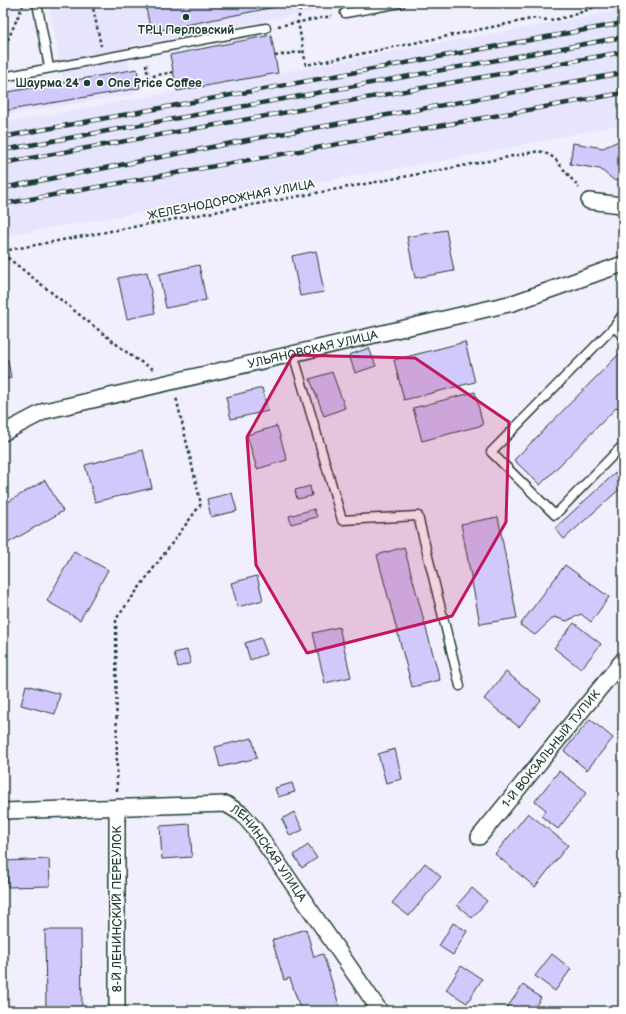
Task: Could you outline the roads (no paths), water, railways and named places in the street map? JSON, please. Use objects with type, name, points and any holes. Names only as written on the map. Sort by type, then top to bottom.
[{"type":"street","points":[[589,201],[621,205],[623,208]]},
{"type":"street","name":"УЛЬЯНОВСКАЯ УЛИЦА","points":[[3,433],[45,411],[514,303],[623,264]]},
{"type":"street","name":"1-Й ВОКЗАЛЬНЫЙ ТУПИК","points":[[479,837],[623,660]]},
{"type":"street","name":"ЛЕНИНСКАЯ УЛИЦА","points":[[3,811],[226,804],[242,814],[380,1011]]},
{"type":"street","name":"8-Й ЛЕНИНСКИЙ ПЕРЕУЛОК","points":[[116,1011],[117,808]]},
{"type":"lane","points":[[37,3],[49,67]]},
{"type":"lane","points":[[345,13],[401,3]]},
{"type":"lane","points":[[3,77],[49,67],[266,28]]},
{"type":"lane","points":[[623,314],[614,327],[491,452],[555,515],[623,445]]},
{"type":"lane","points":[[614,327],[623,336]]},
{"type":"lane","points":[[293,353],[342,520],[418,516],[460,686]]},
{"type":"railway","points":[[3,137],[623,23]]},
{"type":"railway","points":[[3,150],[623,37]]},
{"type":"railway","points":[[3,163],[623,52]]},
{"type":"railway","points":[[3,188],[263,137],[623,73]]},
{"type":"railway","points":[[3,204],[623,93]]},
{"type":"place","name":"ТРЦ Перловский","points":[[186,17]]},
{"type":"place","name":"Шаурма 24","points":[[87,83]]},
{"type":"place","name":"One Price Coffee","points":[[100,83]]}]
